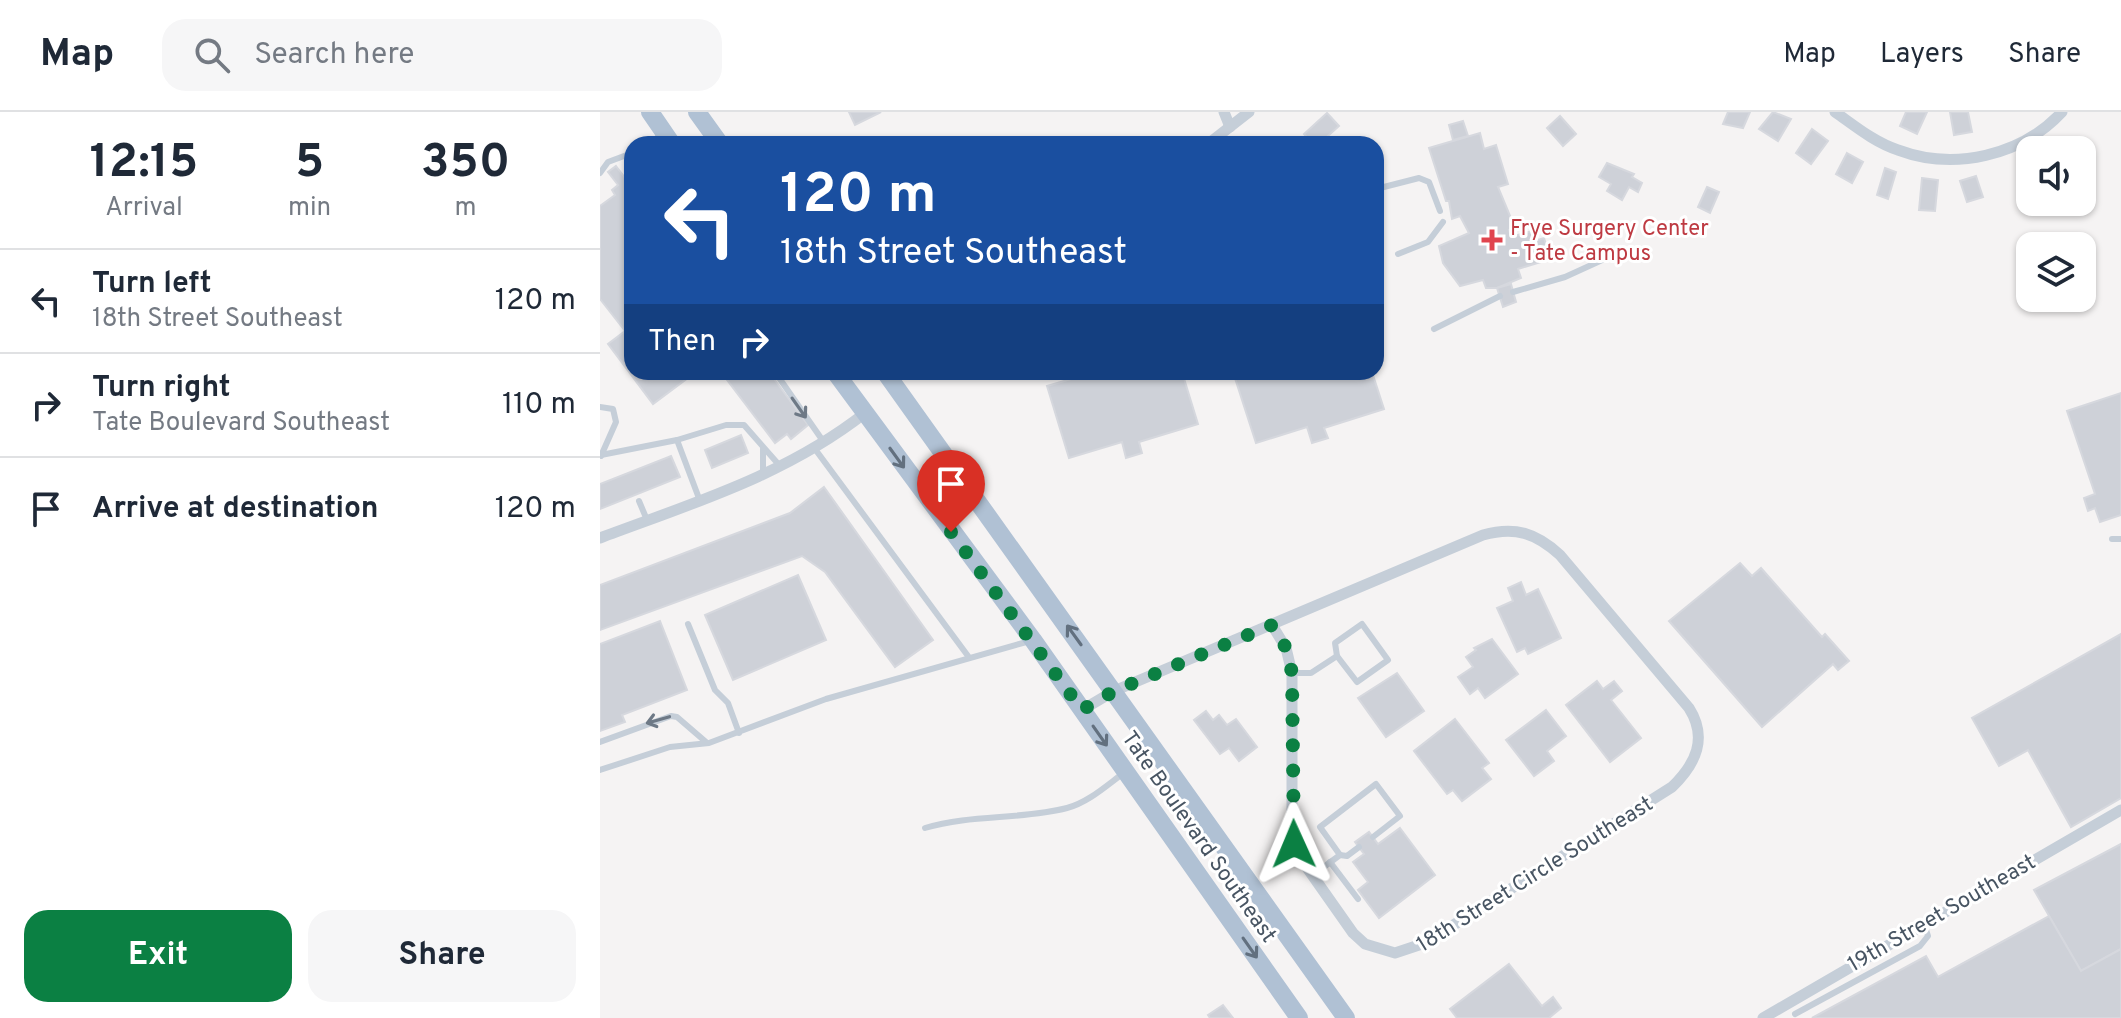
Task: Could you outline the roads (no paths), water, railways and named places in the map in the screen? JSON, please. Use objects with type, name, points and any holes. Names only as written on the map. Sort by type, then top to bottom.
[{"type":"main road","points":[[650,112],[660,136]]},
{"type":"main road","points":[[697,112],[714,136]]},
{"type":"main road","name":"Tate Boulevard Southeast","points":[[841,380],[1033,640],[1299,1018]]},
{"type":"main road","name":"Tate Boulevard Southeast","points":[[891,380],[1346,1018]]},
{"type":"street","points":[[1224,112],[1230,127]]},
{"type":"street","points":[[1218,136],[1249,112]]},
{"type":"street","points":[[1835,112],[1899,151],[1944,159],[2012,149],[2044,129],[2062,112]]},
{"type":"street","points":[[600,538],[782,468],[820,446],[865,413]]},
{"type":"street","name":"18th Street Circle Southeast","points":[[1506,530],[1529,533],[1560,555],[1689,708],[1699,729],[1699,743],[1692,765],[1672,787],[1411,950],[1387,953],[1365,944],[1296,852],[1292,836],[1292,673],[1286,648],[1272,625],[1483,535],[1506,530]]},
{"type":"street","points":[[1082,710],[1114,691],[1272,625]]},
{"type":"street","name":"19th Street Southeast","points":[[1764,1018],[2121,810]]},
{"type":"lane","points":[[600,173],[608,162],[624,156]]},
{"type":"lane","points":[[1384,187],[1419,178],[1429,182],[1440,211]]},
{"type":"lane","points":[[1398,254],[1428,242],[1443,222]]},
{"type":"lane","points":[[1513,292],[1565,277],[1611,256]]},
{"type":"lane","points":[[1434,329],[1500,296]]},
{"type":"lane","points":[[780,380],[820,446],[968,656]]},
{"type":"lane","points":[[600,407],[613,409],[616,422],[600,456]]},
{"type":"lane","points":[[600,456],[735,424],[750,431],[782,468]]},
{"type":"lane","points":[[677,440],[700,501]]},
{"type":"lane","points":[[763,449],[764,476]]},
{"type":"lane","points":[[639,501],[647,520]]},
{"type":"lane","points":[[2112,539],[2121,539]]},
{"type":"lane","points":[[688,624],[715,690],[728,703],[739,733]]},
{"type":"lane","points":[[1362,624],[1388,660],[1357,682],[1337,656],[1335,643],[1362,624]]},
{"type":"lane","points":[[600,770],[670,747],[709,743],[826,699],[968,656],[1033,640]]},
{"type":"lane","points":[[1292,673],[1311,673],[1337,656]]},
{"type":"lane","points":[[600,742],[671,716],[677,717],[699,738],[709,743]]},
{"type":"lane","points":[[925,828],[979,816],[1066,808],[1087,800],[1125,771]]},
{"type":"lane","points":[[1340,855],[1320,827],[1376,784],[1400,816],[1373,837]]},
{"type":"lane","points":[[1313,875],[1340,855],[1347,856],[1359,847]]},
{"type":"lane","points":[[1330,862],[1358,899]]},
{"type":"lane","points":[[1788,1002],[1796,1016],[1920,946],[1928,936],[1924,923]]},
{"type":"place","name":"Frye Surgery Center - Tate Campus","points":[[1492,240]]}]
